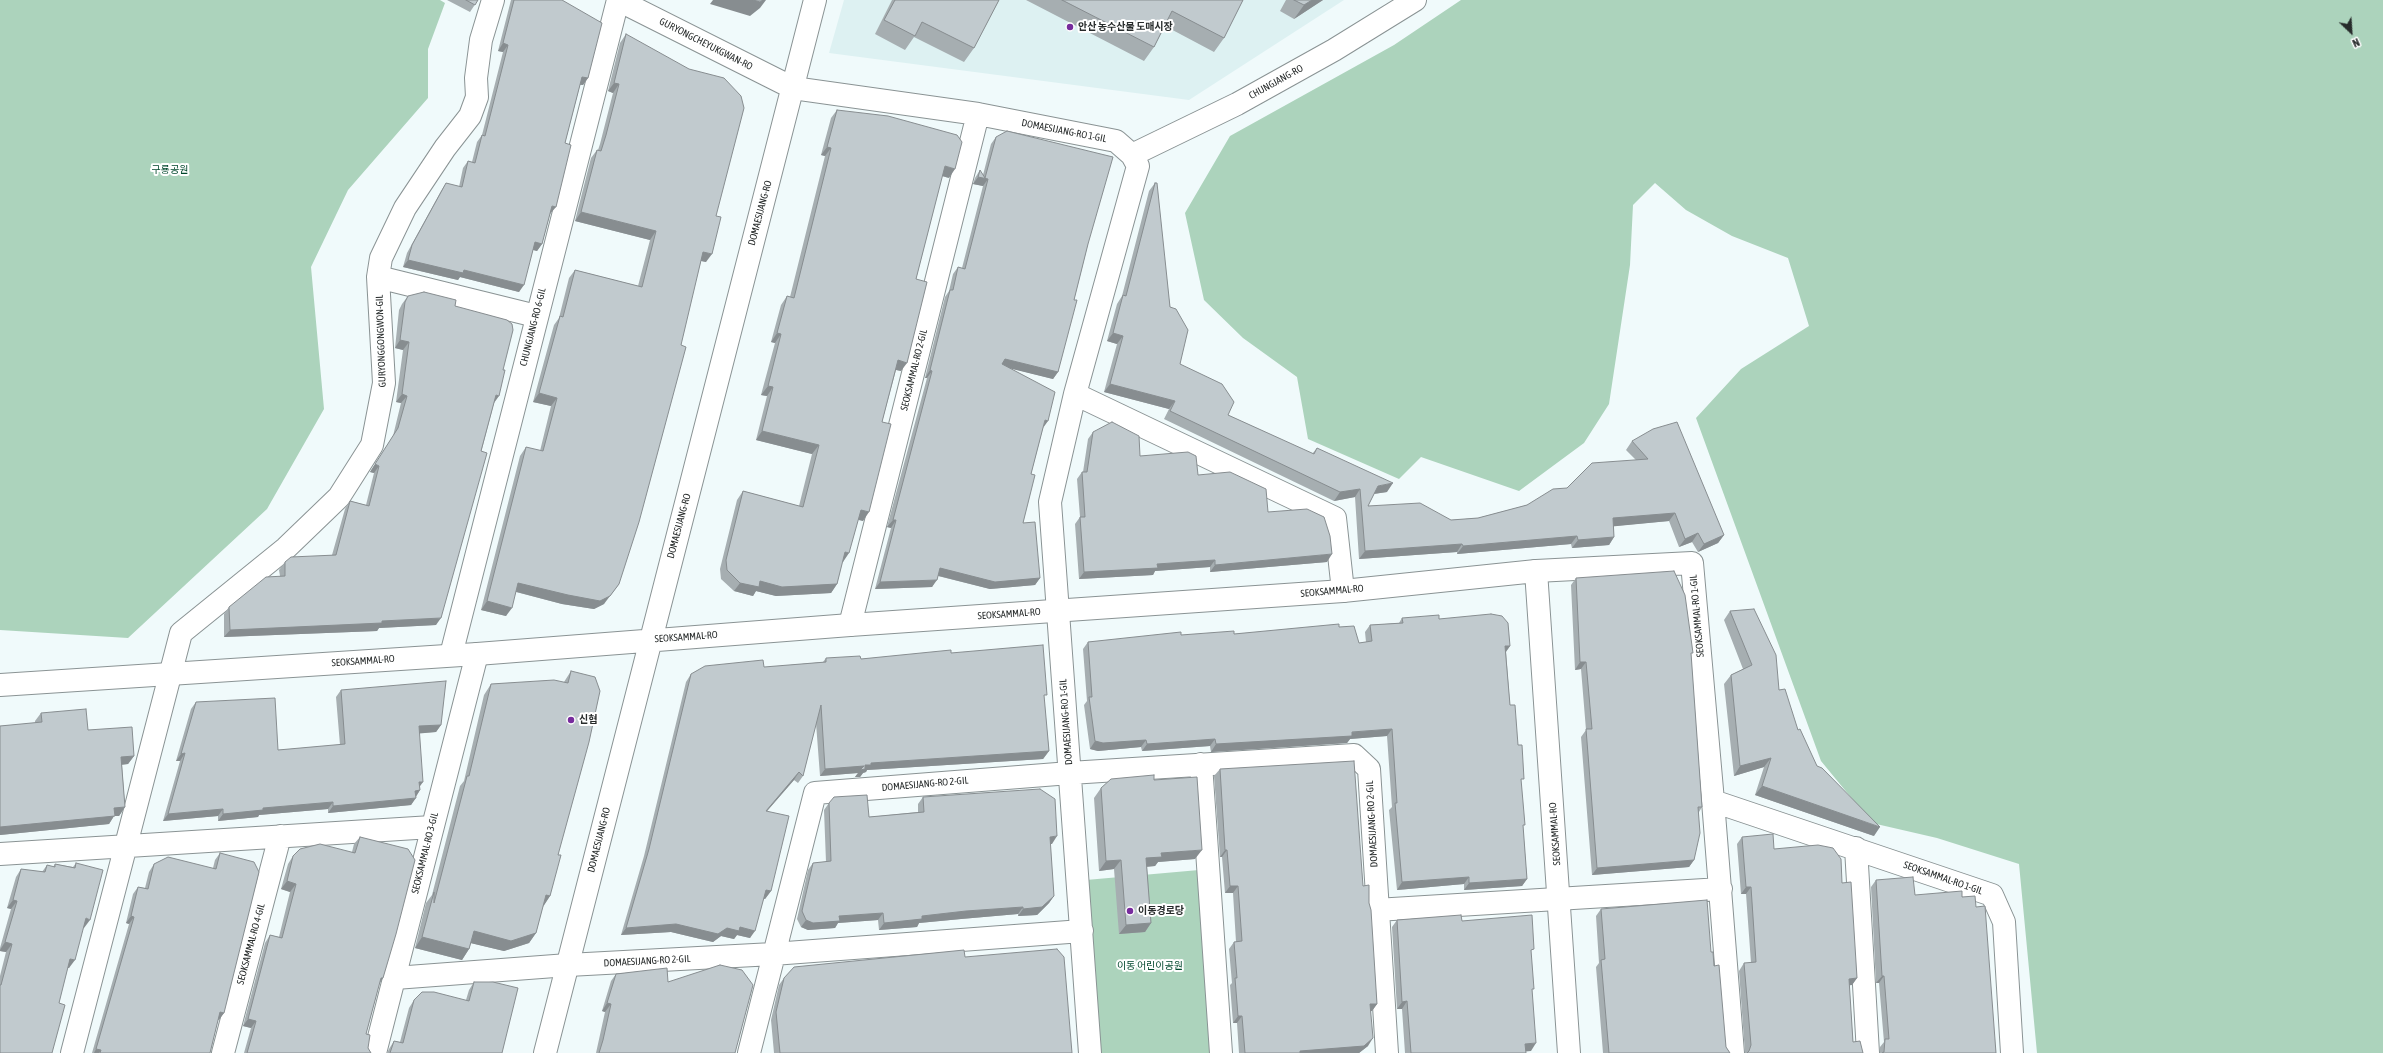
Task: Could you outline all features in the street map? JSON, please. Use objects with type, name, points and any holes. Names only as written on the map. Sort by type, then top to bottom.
[{"type":"street","name":"GURYONGGONGWON-GIL","points":[[127,846],[181,633],[286,548],[339,497],[372,445],[384,383],[378,277],[381,258],[405,208],[445,148],[470,116],[477,97],[476,78],[481,40],[492,0]]},
{"type":"street","name":"GURYONGCHEYUKGWAN-RO","points":[[618,0],[793,88]]},
{"type":"street","name":"CHUNGJANG-RO 6-GIL","points":[[451,655],[536,316],[618,0]]},
{"type":"street","name":"DOMAESIJANG-RO","points":[[545,1053],[815,0]]},
{"type":"street","name":"CHUNGJANG-RO","points":[[1132,155],[1237,104],[1334,50],[1415,0]]},
{"type":"street","name":"DOMAESIJANG-RO 1-GIL","points":[[793,88],[978,114],[1116,142],[1132,155],[1138,166],[1075,394],[1050,502],[1090,1053]]},
{"type":"street","name":"SEOKSAMMAL-RO 2-GIL","points":[[850,625],[978,114]]},
{"type":"street","points":[[378,277],[536,316]]},
{"type":"street","points":[[1075,394],[1335,518],[1343,591]]},
{"type":"street","name":"SEOKSAMMAL-RO 1-GIL","points":[[1536,571],[1692,563],[1721,889],[1733,1053]]},
{"type":"street","name":"SEOKSAMMAL-RO","points":[[0,686],[477,654],[850,625],[1343,591],[1536,571],[1560,899],[1569,1053]]},
{"type":"street","name":"SEOKSAMMAL-RO 3-GIL","points":[[375,1053],[477,654]]},
{"type":"street","name":"DOMAESIJANG-RO 2-GIL","points":[[749,1053],[773,954],[816,793],[1070,773],[1354,755],[1369,769],[1376,910],[1387,1053]]},
{"type":"street","points":[[1201,764],[1221,1053]]},
{"type":"street","name":"SEOKSAMMAL-RO 1-GIL","points":[[1713,801],[1992,895],[2004,922],[2012,1053]]},
{"type":"street","points":[[0,854],[432,827]]},
{"type":"street","name":"SEOKSAMMAL-RO 4-GIL","points":[[223,1053],[280,836]]},
{"type":"street","points":[[72,1053],[127,846]]},
{"type":"street","points":[[1856,848],[1868,1053]]},
{"type":"street","points":[[1376,910],[1721,889]]},
{"type":"street","name":"DOMAESIJANG-RO 2-GIL","points":[[395,978],[568,965],[773,954],[1082,931]]},
{"type":"shaded area","name":"안산 농수산물 도매시장","points":[[844,0],[1344,0],[1189,100],[829,53]]},
{"type":"green space","name":"구룡공원","points":[[0,0],[440,0],[445,3],[428,49],[428,98],[348,190],[311,267],[324,409],[267,509],[128,638],[0,630]]},
{"type":"green space","points":[[1461,0],[2383,0],[2383,1053],[2037,1053],[2019,864],[1937,838],[1872,823],[1821,761],[1696,418],[1741,369],[1809,326],[1788,258],[1732,236],[1686,210],[1655,183],[1633,205],[1630,265],[1609,404],[1584,443],[1519,491],[1421,457],[1399,479],[1308,439],[1297,377],[1243,338],[1204,300],[1185,213],[1230,136],[1394,45]]},
{"type":"green space","name":"이동 어린이공원","points":[[1199,870],[1214,1053],[1100,1053],[1086,880]]},
{"type":"building","points":[[466,0],[478,0],[475,5]]},
{"type":"building","points":[[514,0],[562,0],[602,23],[588,78],[582,77],[565,143],[571,145],[556,207],[552,206],[542,244],[535,242],[524,285],[464,270],[463,273],[408,260],[412,245],[446,183],[462,187],[468,161],[475,163],[482,135],[485,136],[508,45],[503,43]]},
{"type":"building","points":[[895,0],[999,0],[974,48],[922,22],[915,36],[884,20]]},
{"type":"building","points":[[1062,0],[1243,0],[1224,38],[1172,11],[1154,47]]},
{"type":"building","points":[[1294,0],[1312,0],[1304,5]]},
{"type":"building","points":[[626,34],[689,69],[724,78],[741,96],[744,108],[716,216],[721,217],[712,254],[703,252],[681,345],[686,347],[639,522],[619,584],[610,596],[600,601],[518,583],[512,608],[487,601],[526,447],[543,451],[557,398],[539,393],[560,316],[563,317],[575,270],[642,287],[656,231],[581,212],[597,150],[601,151],[619,84],[614,83]]},
{"type":"building","points":[[837,110],[888,116],[957,135],[962,142],[955,169],[945,166],[916,279],[927,282],[907,363],[898,360],[882,422],[891,424],[869,512],[861,510],[849,553],[845,552],[837,584],[782,587],[760,581],[759,587],[740,583],[727,570],[726,560],[743,491],[803,507],[819,445],[762,431],[773,387],[768,386],[781,334],[777,333],[787,296],[794,298],[831,148],[827,147]]},
{"type":"building","points":[[1007,131],[1113,157],[1088,244],[1074,300],[1077,300],[1058,372],[1005,359],[1002,364],[1055,392],[1048,421],[1045,420],[1031,474],[1035,475],[1023,523],[1035,522],[1040,578],[995,582],[940,568],[937,580],[880,582],[896,520],[893,520],[932,371],[930,370],[950,290],[953,290],[958,267],[965,269],[988,179],[978,177],[980,170],[985,178],[996,137]]},
{"type":"building","points":[[1155,183],[1157,183],[1170,307],[1176,309],[1188,330],[1180,364],[1222,384],[1234,402],[1228,415],[1314,454],[1317,448],[1393,483],[1378,486],[1368,506],[1420,503],[1451,520],[1478,518],[1527,505],[1553,489],[1567,488],[1592,463],[1648,459],[1632,441],[1653,429],[1677,422],[1724,535],[1704,544],[1698,533],[1685,539],[1675,513],[1613,518],[1614,537],[1578,540],[1577,536],[1463,546],[1462,544],[1365,551],[1360,489],[1340,492],[1170,411],[1175,401],[1110,384],[1123,336],[1113,333],[1123,295],[1126,296]]},
{"type":"building","points":[[424,292],[456,300],[455,306],[507,320],[512,324],[513,330],[503,370],[505,370],[499,396],[496,395],[481,451],[487,453],[441,618],[382,621],[382,623],[230,630],[229,607],[266,577],[285,576],[285,562],[291,557],[336,555],[350,501],[369,506],[379,466],[375,464],[398,428],[407,396],[402,394],[409,342],[400,340],[405,302],[408,296]]},
{"type":"building","points":[[1112,422],[1139,436],[1140,456],[1188,452],[1196,456],[1198,475],[1230,472],[1266,489],[1268,512],[1307,509],[1324,517],[1330,536],[1332,554],[1215,565],[1215,560],[1157,564],[1158,568],[1084,572],[1080,517],[1085,517],[1082,472],[1087,472],[1093,432]]},
{"type":"building","points":[[1674,571],[1685,595],[1693,653],[1691,653],[1702,807],[1698,807],[1700,833],[1694,860],[1597,868],[1586,729],[1592,729],[1586,662],[1580,662],[1576,578]]},
{"type":"building","points":[[1754,609],[1776,655],[1779,690],[1785,689],[1798,730],[1800,729],[1817,766],[1822,768],[1880,827],[1762,786],[1771,758],[1740,766],[1731,675],[1752,665],[1730,611]]},
{"type":"building","points":[[1491,614],[1502,616],[1508,623],[1510,646],[1505,646],[1510,705],[1515,705],[1518,745],[1522,745],[1524,779],[1521,779],[1525,825],[1523,825],[1527,879],[1469,883],[1469,877],[1402,882],[1395,803],[1397,803],[1392,729],[1352,732],[1352,736],[1216,744],[1215,739],[1147,744],[1146,740],[1103,743],[1095,741],[1089,697],[1092,697],[1088,642],[1181,632],[1181,635],[1234,631],[1234,634],[1339,624],[1339,627],[1354,626],[1359,643],[1372,641],[1370,625],[1403,623],[1402,618],[1439,615],[1439,619]]},
{"type":"building","points":[[1043,645],[1047,695],[1044,695],[1049,751],[871,763],[871,765],[865,765],[865,769],[860,770],[864,766],[825,769],[821,705],[803,776],[799,772],[766,811],[789,816],[771,891],[766,890],[755,931],[740,927],[739,931],[727,928],[718,934],[676,924],[626,928],[649,849],[691,674],[705,666],[763,660],[764,667],[826,662],[826,658],[860,656],[861,659],[951,650],[951,653]]},
{"type":"building","points":[[571,671],[595,677],[600,691],[589,742],[558,855],[561,855],[550,896],[546,895],[536,933],[511,941],[474,931],[469,949],[422,937],[434,892],[434,903],[467,776],[469,776],[491,684],[554,680],[568,683]]},
{"type":"building","points":[[446,681],[441,725],[419,726],[423,782],[419,782],[420,790],[415,791],[416,798],[333,806],[333,802],[263,808],[263,810],[223,814],[223,809],[168,814],[185,753],[181,754],[196,702],[275,698],[278,750],[345,744],[341,690]]},
{"type":"building","points":[[86,709],[88,730],[132,727],[134,756],[121,757],[125,807],[114,808],[115,816],[0,827],[0,726],[42,722],[41,713]]},
{"type":"building","points":[[1354,761],[1363,886],[1369,885],[1369,903],[1371,910],[1377,1004],[1370,1004],[1373,1038],[1364,1046],[1300,1051],[1300,1053],[1245,1053],[1242,1016],[1238,1016],[1235,978],[1237,978],[1234,942],[1242,941],[1238,886],[1230,886],[1227,850],[1225,850],[1220,769]]},
{"type":"building","points":[[1154,775],[1154,780],[1197,777],[1202,850],[1161,853],[1162,857],[1146,858],[1151,923],[1126,925],[1121,860],[1106,861],[1101,788],[1111,779]]},
{"type":"building","points":[[1040,789],[1055,799],[1057,836],[1050,837],[1054,896],[1042,907],[966,911],[922,916],[922,919],[884,923],[883,913],[839,916],[840,921],[813,923],[806,920],[802,911],[813,863],[831,861],[829,803],[834,797],[867,795],[869,817],[924,812],[923,797]]},
{"type":"building","points":[[1773,834],[1774,849],[1818,845],[1833,848],[1841,859],[1842,883],[1851,882],[1857,978],[1849,979],[1853,1042],[1860,1041],[1863,1053],[1747,1053],[1751,1045],[1744,963],[1756,962],[1751,887],[1746,887],[1742,837]]},
{"type":"building","points":[[360,837],[408,849],[415,860],[396,934],[383,978],[381,978],[366,1034],[370,1035],[368,1048],[371,1053],[247,1053],[256,1021],[248,1019],[270,935],[282,938],[296,884],[287,881],[293,856],[300,849],[320,844],[355,853]]},
{"type":"building","points":[[220,853],[254,862],[259,872],[224,1013],[220,1012],[210,1053],[100,1053],[101,1050],[96,1049],[134,917],[131,916],[138,887],[148,889],[154,864],[168,857],[216,869]]},
{"type":"building","points":[[76,863],[103,870],[90,920],[86,918],[75,960],[70,959],[59,1003],[65,1005],[52,1053],[0,1053],[0,985],[12,944],[5,942],[17,901],[13,900],[21,869],[45,872],[47,865],[55,867],[55,864],[75,868]]},
{"type":"building","points":[[1913,877],[1915,895],[1962,891],[1962,897],[1975,896],[1976,907],[1985,906],[1996,1053],[1882,1053],[1884,1052],[1885,1039],[1889,1039],[1884,976],[1882,976],[1876,880]]},
{"type":"building","points":[[1707,900],[1711,952],[1713,952],[1714,966],[1719,965],[1726,1047],[1730,1053],[1609,1053],[1601,960],[1605,959],[1601,909]]},
{"type":"building","points":[[1461,915],[1462,921],[1532,915],[1534,949],[1531,950],[1534,989],[1532,989],[1536,1043],[1525,1044],[1526,1053],[1411,1053],[1407,1001],[1402,1002],[1397,920]]},
{"type":"building","points":[[1057,949],[1064,957],[1072,1053],[780,1053],[776,1012],[784,978],[794,967],[964,950],[965,957]]},
{"type":"building","points":[[720,965],[742,970],[753,985],[735,1053],[599,1053],[611,1004],[607,1003],[616,974],[667,968],[668,982]]},
{"type":"building","points":[[474,982],[493,982],[518,988],[502,1053],[390,1053],[394,1041],[403,1043],[414,1000],[422,992],[434,992],[469,1001]]},
{"type":"place","name":"안산 농수산물 도매시장","points":[[1070,27]]},
{"type":"place","name":"신협","points":[[571,720]]},
{"type":"place","name":"이동경로당","points":[[1130,911]]}]
